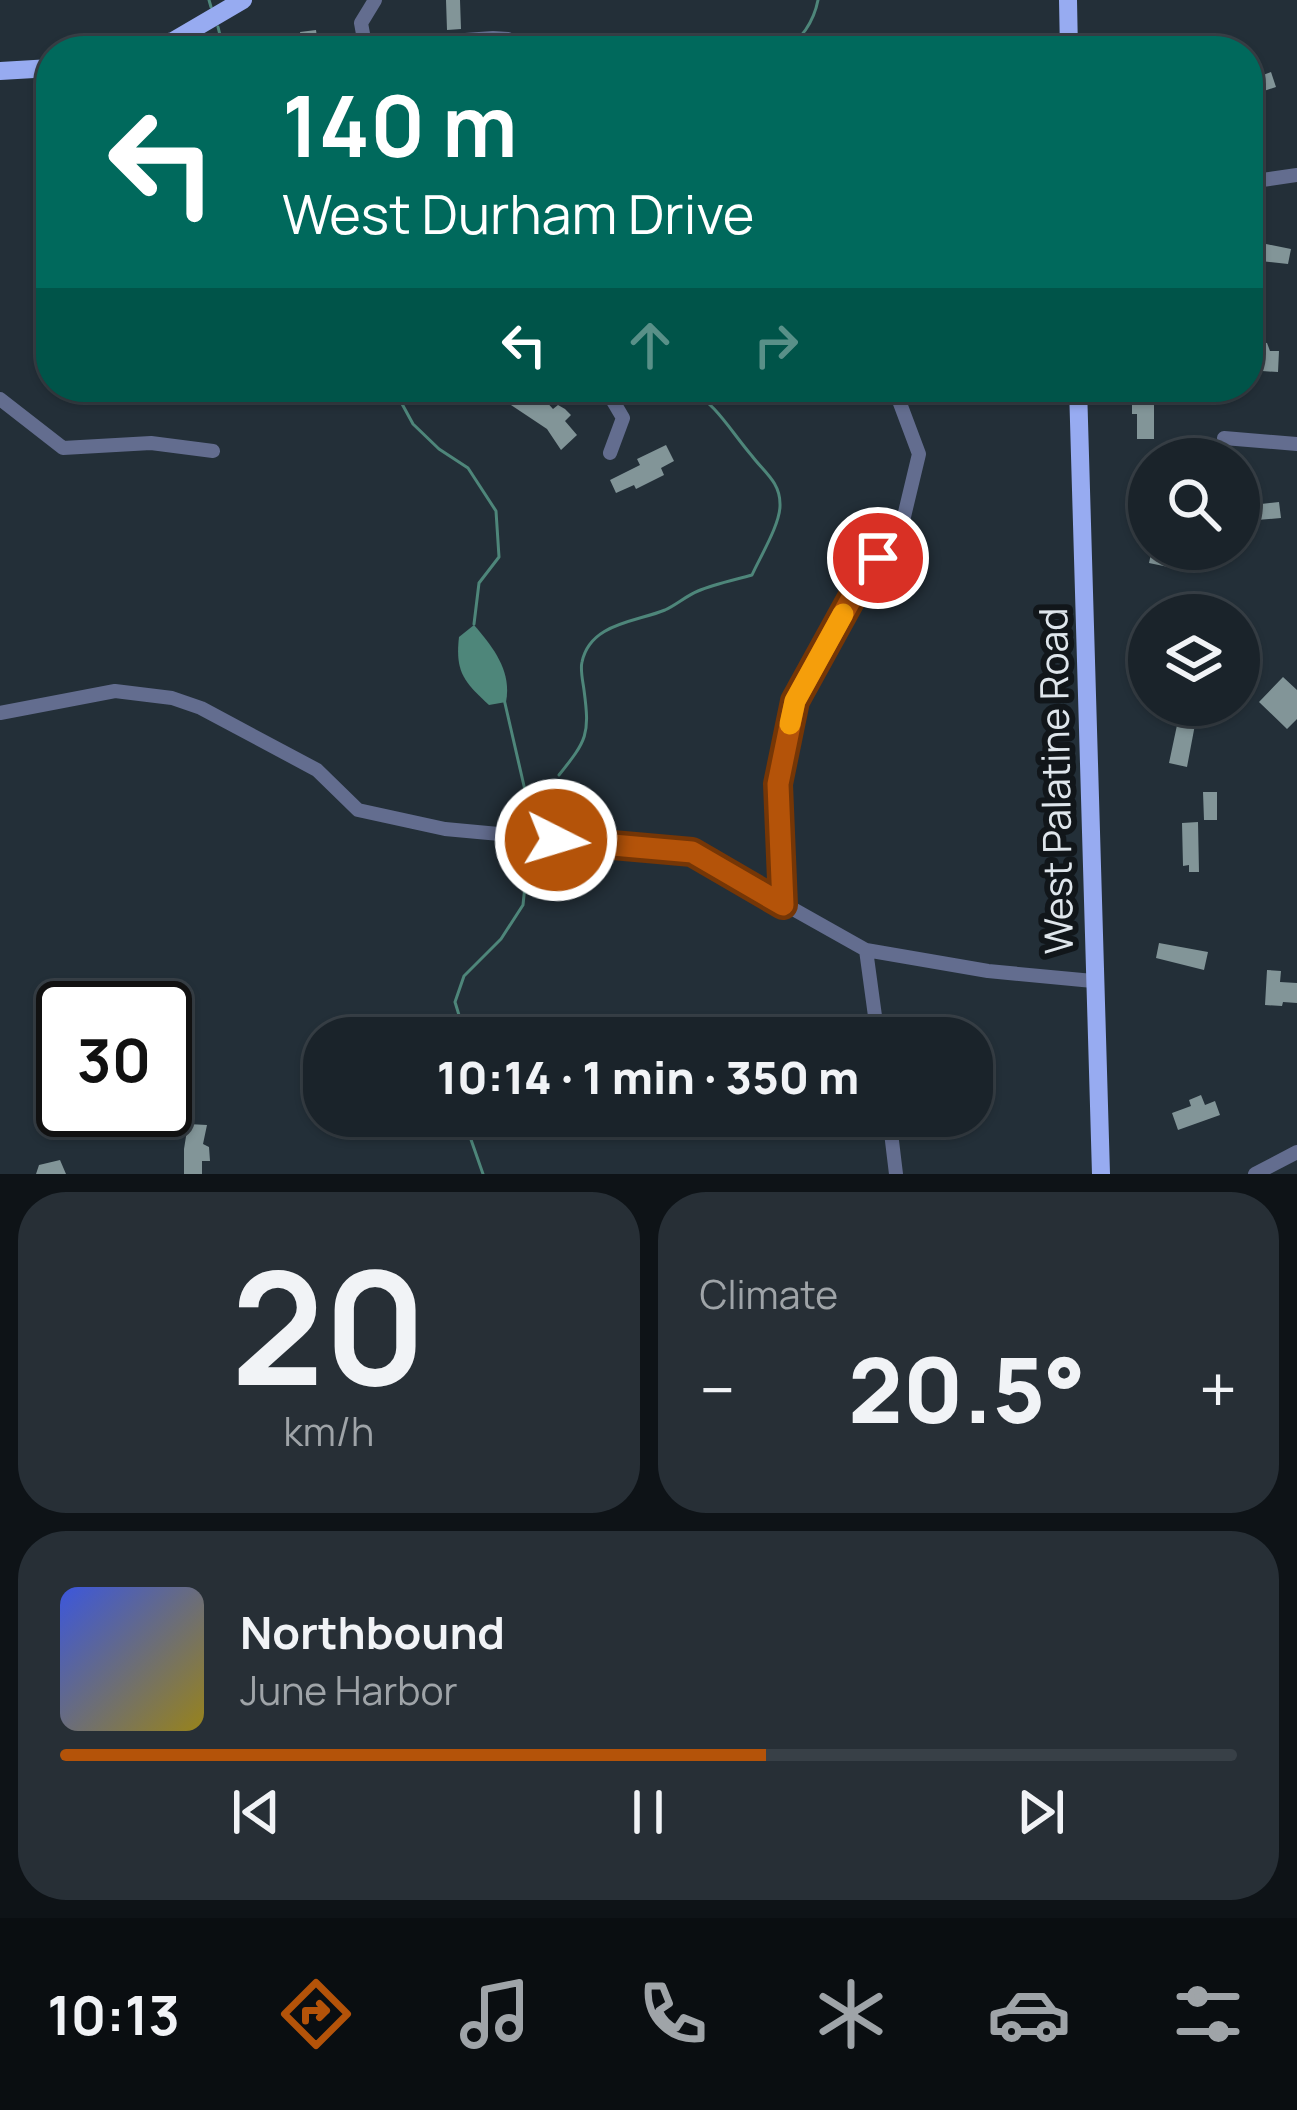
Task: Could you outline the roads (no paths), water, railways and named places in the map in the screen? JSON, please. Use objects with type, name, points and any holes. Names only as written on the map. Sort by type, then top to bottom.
[{"type":"main road","points":[[182,36],[243,0]]},
{"type":"main road","points":[[1068,0],[1069,36]]},
{"type":"main road","points":[[0,71],[36,69]]},
{"type":"main road","name":"West Palatine Road","points":[[1078,402],[1100,1174]]},
{"type":"street","points":[[364,36],[361,23],[375,0]]},
{"type":"street","points":[[1263,180],[1297,175]]},
{"type":"street","points":[[0,399],[64,448],[151,443],[213,451]]},
{"type":"street","points":[[610,453],[623,418],[614,402]]},
{"type":"street","points":[[783,905],[778,784],[795,701],[855,592],[902,525],[919,454],[900,402]]},
{"type":"street","points":[[1260,441],[1297,444]]},
{"type":"street","points":[[0,713],[115,691],[172,698],[201,708],[317,770],[358,810],[445,830],[692,852],[866,950],[1093,981]]},
{"type":"street","points":[[866,950],[875,1017]]},
{"type":"street","points":[[892,1137],[896,1174]]},
{"type":"street","points":[[1255,1174],[1297,1152]]},
{"type":"waterway","points":[[209,0],[211,7]]},
{"type":"waterway","points":[[800,36],[818,0]]},
{"type":"waterway","points":[[218,27],[220,36]]},
{"type":"waterway","points":[[401,402],[413,424],[468,468],[496,511],[499,557],[479,583],[474,624]]},
{"type":"waterway","points":[[559,775],[584,736],[587,717],[581,665],[594,639],[698,591],[752,575],[777,521],[780,504],[774,483],[706,402]]},
{"type":"waterway","points":[[504,699],[530,827]]},
{"type":"waterway","points":[[531,810],[544,795]]},
{"type":"waterway","points":[[460,1017],[455,1002],[464,976],[501,939],[523,905],[529,847]]},
{"type":"waterway","points":[[470,1137],[483,1174]]}]
